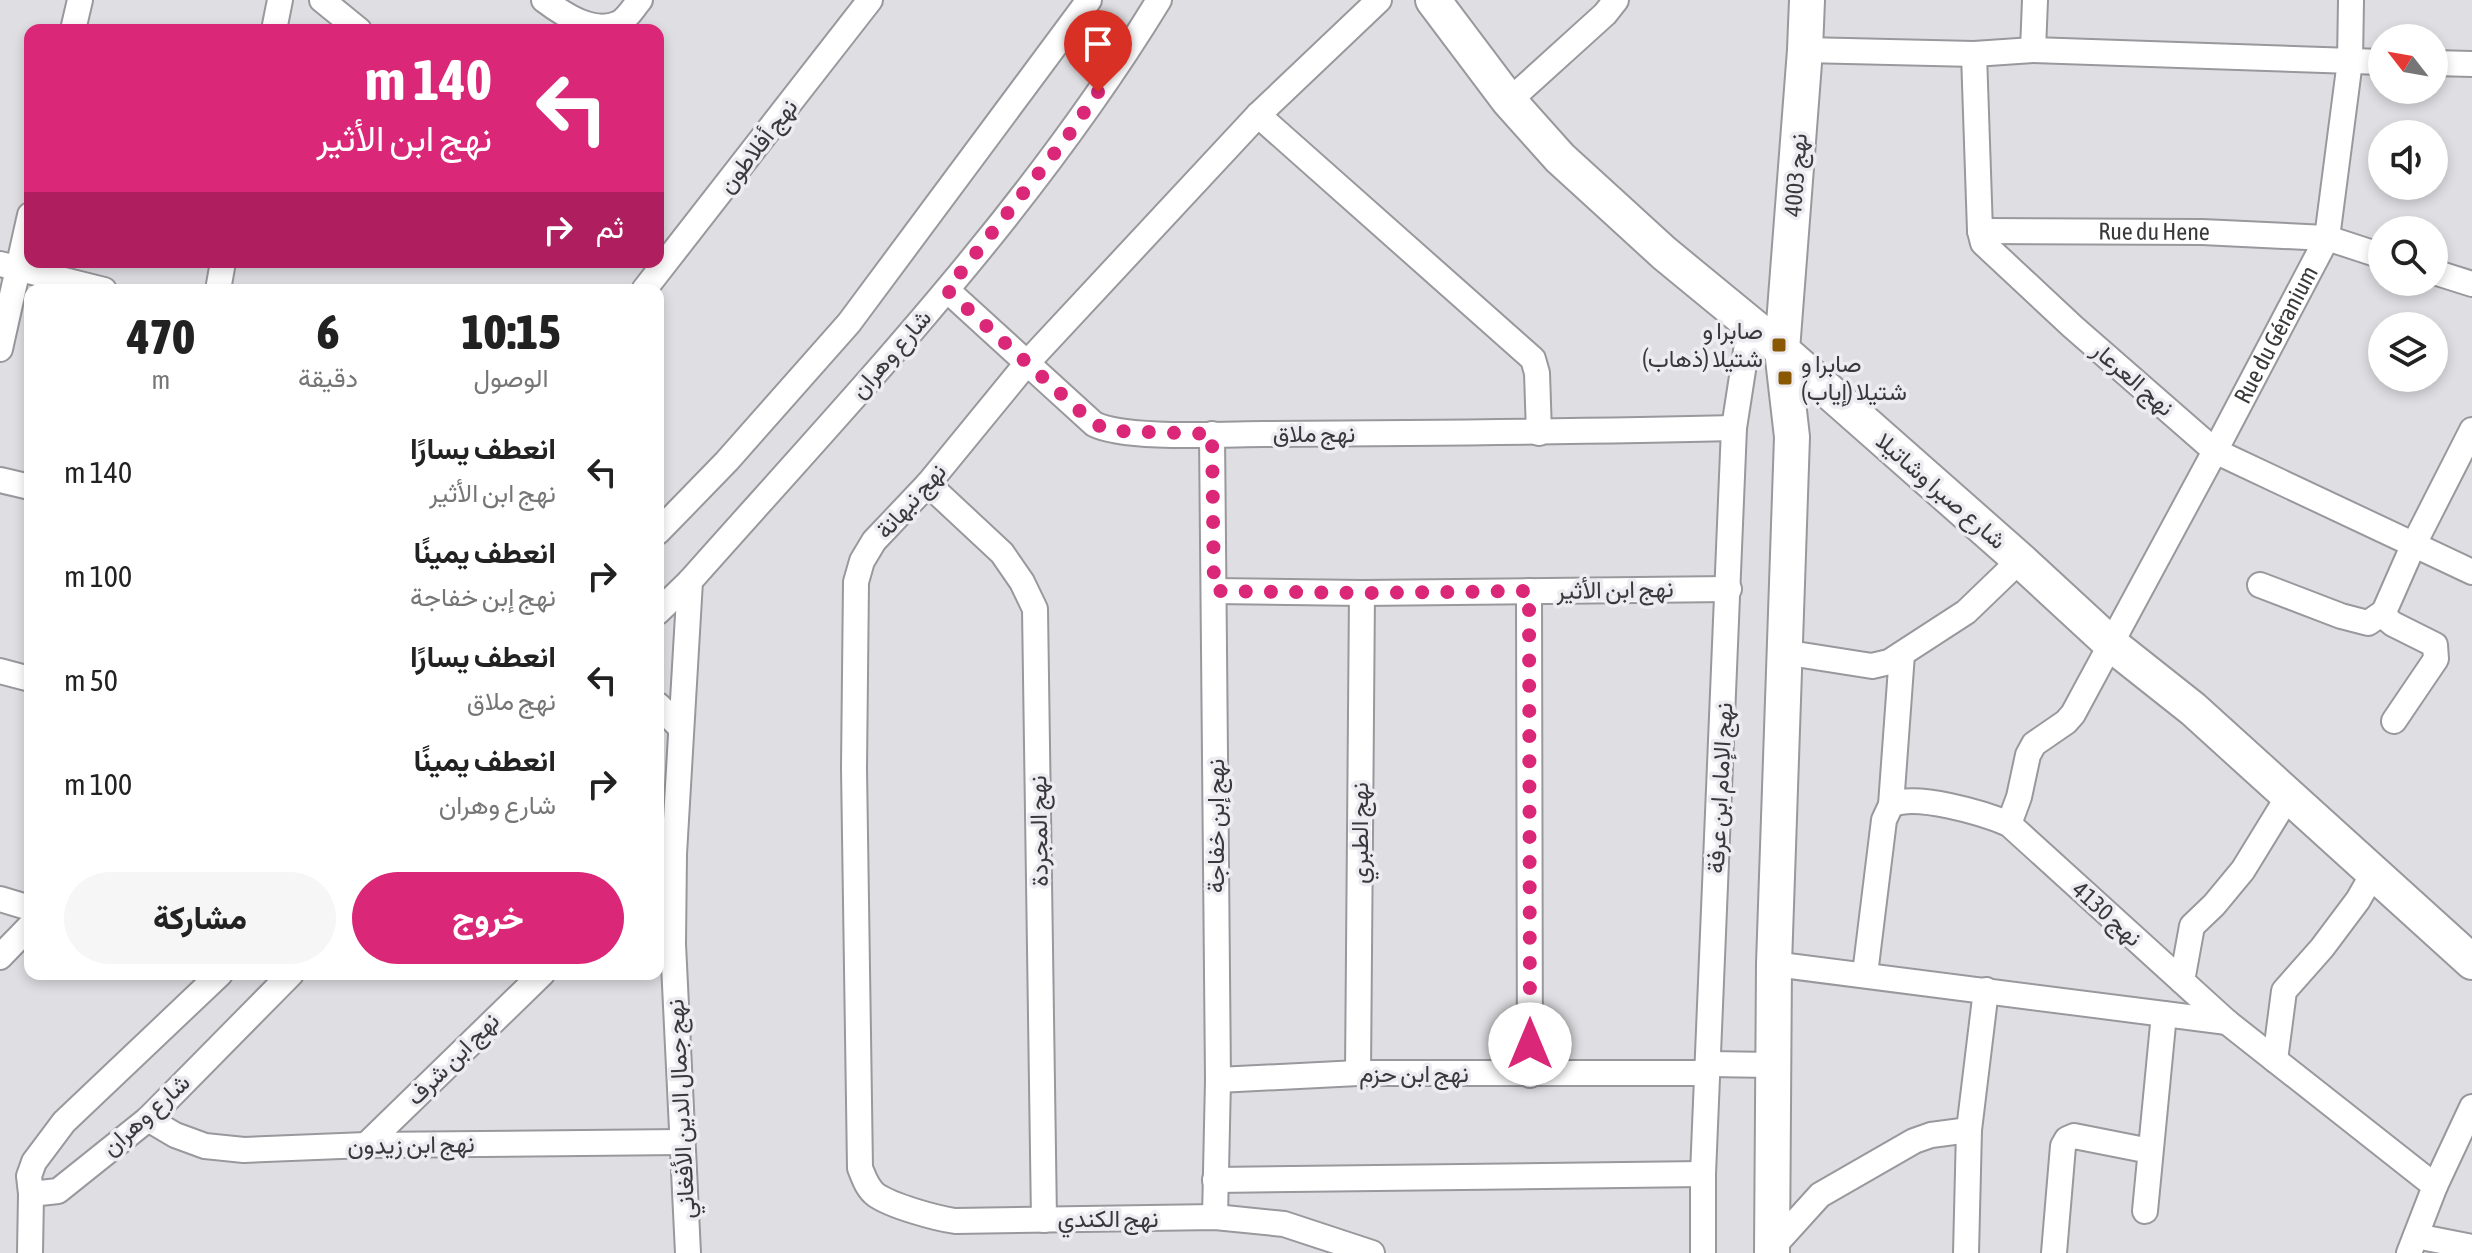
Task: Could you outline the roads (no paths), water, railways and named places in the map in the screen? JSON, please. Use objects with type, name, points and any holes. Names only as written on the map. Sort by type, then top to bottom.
[{"type":"main road","name":"شارع صبرا وشاتيلا","points":[[1433,0],[1509,101],[1560,158],[1605,200],[1782,350],[2111,644],[2193,709],[2472,962]]},
{"type":"main road","name":"نهج 4003","points":[[1772,1251],[1774,964],[1792,437],[1782,350],[1807,0]]},
{"type":"street","points":[[74,24],[80,0]]},
{"type":"street","points":[[275,24],[280,0]]},
{"type":"street","points":[[322,0],[352,24]]},
{"type":"street","points":[[544,0],[558,11],[589,24]]},
{"type":"street","points":[[618,24],[640,0]]},
{"type":"street","name":"نهج أفلاطون","points":[[664,258],[870,0]]},
{"type":"street","points":[[664,526],[727,461],[849,323],[1089,0]]},
{"type":"street","name":"شارع وهران","points":[[664,606],[690,581],[947,290],[1068,136],[1159,0]]},
{"type":"street","name":"نهج نبهانة","points":[[860,1168],[854,768],[856,582],[862,561],[874,541],[928,484],[1027,363],[1258,115],[1379,0]]},
{"type":"street","points":[[2033,50],[2035,0]]},
{"type":"street","name":"Rue du Géranium","points":[[2009,824],[2019,797],[2028,755],[2034,744],[2073,714],[2327,238],[2350,61],[2351,0]]},
{"type":"street","points":[[1509,101],[1606,5]]},
{"type":"street","points":[[1805,50],[1974,54],[2033,50],[2368,62]]},
{"type":"street","points":[[1974,54],[1980,231]]},
{"type":"street","points":[[2448,63],[2472,64]]},
{"type":"street","points":[[1258,115],[1533,359],[1537,373],[1539,433]]},
{"type":"street","points":[[0,349],[9,266],[24,230]]},
{"type":"street","name":"Rue du Hene","points":[[1980,231],[2202,232],[2327,238],[2368,251]]},
{"type":"street","name":"نهج العرعار","points":[[1980,231],[1983,243],[2073,327],[2215,451],[2472,572]]},
{"type":"street","points":[[9,266],[80,284]]},
{"type":"street","points":[[2448,276],[2472,284]]},
{"type":"street","name":"نهج ملاق","points":[[947,290],[1102,428],[1114,431],[1212,434],[1539,433],[1734,428]]},
{"type":"street","name":"نهج الإمام ابن عرفة","points":[[1703,1253],[1703,1174],[1734,428],[1750,325]]},
{"type":"street","points":[[2260,585],[2368,623],[2384,612],[2413,546],[2472,430]]},
{"type":"street","name":"نهج إبن خفاجة","points":[[1212,434],[1218,1080],[1215,1217]]},
{"type":"street","points":[[0,480],[24,486]]},
{"type":"street","name":"نهج المجردة","points":[[928,484],[1002,553],[1022,582],[1035,609],[1044,1220]]},
{"type":"street","points":[[1783,652],[1872,666],[1889,662],[1966,612],[2020,560]]},
{"type":"street","name":"نهج جمال الدين الأفغاني","points":[[688,1253],[666,861],[681,728],[690,581]]},
{"type":"street","name":"نهج ابن الأثير","points":[[1214,591],[1362,593],[1729,589]]},
{"type":"street","points":[[1529,591],[1530,1075]]},
{"type":"street","name":"نهج الطبري","points":[[1358,1073],[1362,593]]},
{"type":"street","points":[[2384,612],[2393,624],[2435,645],[2437,652],[2436,659],[2394,721]]},
{"type":"street","points":[[1865,974],[1884,820],[1891,805],[1902,654]]},
{"type":"street","points":[[0,671],[24,677]]},
{"type":"street","points":[[664,711],[681,728]]},
{"type":"street","points":[[2182,981],[2192,926],[2243,870],[2289,795]]},
{"type":"street","name":"نهج 4130","points":[[1891,805],[1908,800],[1989,816],[2009,824],[2227,1022],[2435,1186]]},
{"type":"street","points":[[2275,1060],[2284,991],[2322,948],[2358,900],[2374,872]]},
{"type":"street","points":[[0,899],[24,906]]},
{"type":"street","points":[[0,957],[24,932]]},
{"type":"street","points":[[1774,964],[2227,1022]]},
{"type":"street","points":[[30,1253],[29,1176],[34,1162],[64,1122],[214,980]]},
{"type":"street","name":"شارع وهران","points":[[31,1194],[58,1191],[148,1119],[282,980]]},
{"type":"street","name":"نهج ابن شرف","points":[[366,1145],[536,980]]},
{"type":"street","points":[[1966,1253],[1969,1130],[1986,990]]},
{"type":"street","points":[[2145,1211],[2164,1014]]},
{"type":"street","name":"نهج ابن حزم","points":[[1218,1080],[1358,1073],[1530,1075],[1773,1065]]},
{"type":"street","points":[[2472,1107],[2412,1244],[2472,1247]]},
{"type":"street","name":"نهج ابن زيدون","points":[[148,1119],[175,1135],[205,1146],[244,1150],[366,1145],[682,1142]]},
{"type":"street","points":[[1772,1251],[1820,1195],[1914,1141],[1931,1135],[1969,1130]]},
{"type":"street","points":[[2054,1253],[2063,1146],[2067,1139],[2074,1136],[2150,1151]]},
{"type":"street","name":"نهج الكندي","points":[[860,1168],[866,1184],[876,1194],[939,1219],[970,1222],[1215,1217],[1284,1224],[1372,1253]]},
{"type":"street","points":[[1215,1180],[1703,1174]]},
{"type":"place","name":"صابرا و شتيلا (ذهاب)","points":[[1779,345]]},
{"type":"place","name":"صابرا و شتيلا (إياب)","points":[[1785,378]]}]
